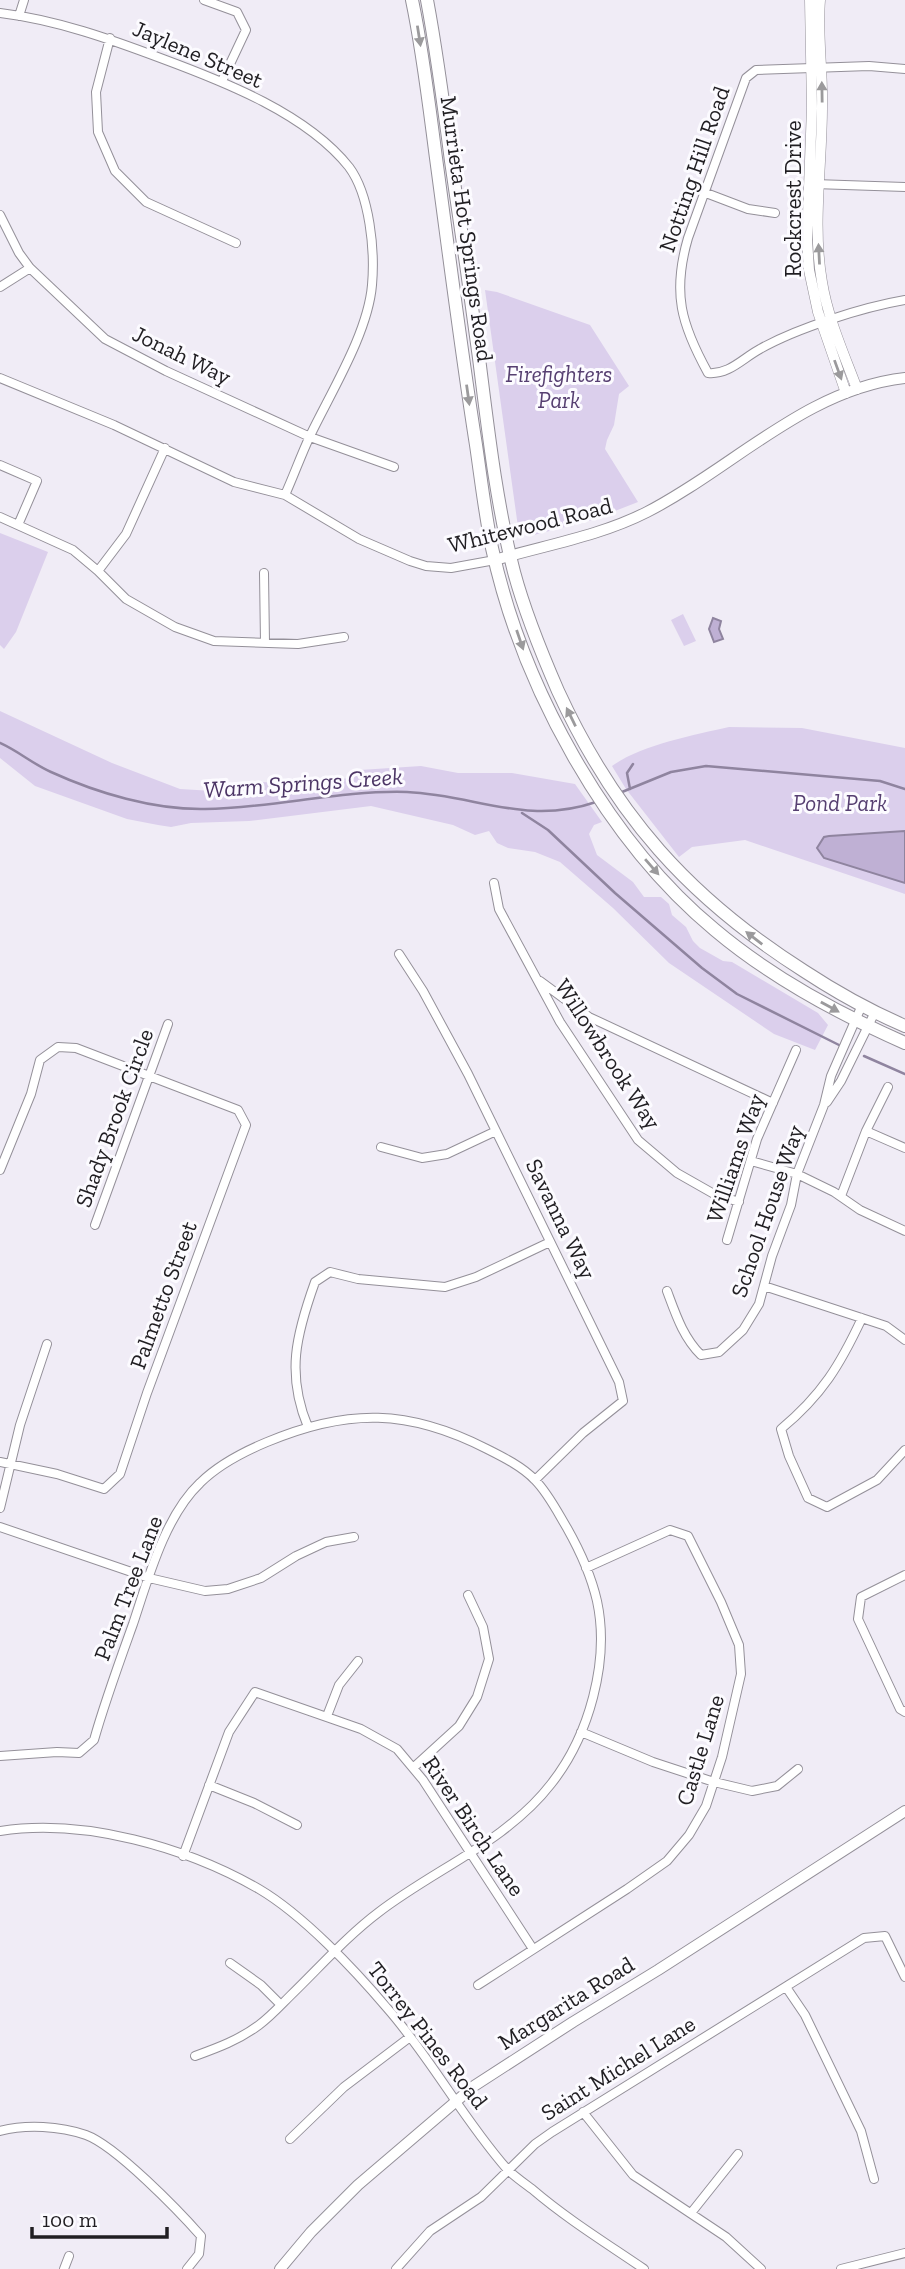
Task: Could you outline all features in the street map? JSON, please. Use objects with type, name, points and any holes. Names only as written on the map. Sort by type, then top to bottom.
[{"type":"main road","name":"Murrieta Hot Springs Road","points":[[412,0],[425,73],[468,395],[495,560],[536,682],[554,721],[589,781],[656,872],[714,930],[798,989],[868,1027],[905,1043]]},
{"type":"main road","name":"Murrieta Hot Springs Road","points":[[427,0],[484,397],[510,555],[526,609],[552,677],[580,737],[604,777],[626,810],[680,874],[764,946],[862,1005],[905,1026]]},
{"type":"main road","points":[[425,73],[431,75],[436,86],[445,149],[451,158]]},
{"type":"main road","name":"Whitewood Road","points":[[495,560],[608,529],[639,516],[682,492],[824,401],[875,382],[905,378]]},
{"type":"main road","name":"Margarita Road","points":[[280,2269],[311,2232],[358,2185],[474,2086],[905,1811]]},
{"type":"street","points":[[19,16],[24,0]]},
{"type":"street","points":[[204,0],[237,12],[246,30],[222,81]]},
{"type":"street","name":"Rockcrest Drive","points":[[810,0],[816,68]]},
{"type":"street","name":"Rockcrest Drive","points":[[820,0],[814,184],[819,265],[827,322],[852,391]]},
{"type":"street","name":"Jaylene Street","points":[[0,13],[110,38],[222,81],[264,102],[322,139],[350,169],[365,204],[374,244],[372,287],[357,340],[285,495]]},
{"type":"street","points":[[110,38],[96,92],[99,131],[115,171],[146,202],[236,243]]},
{"type":"street","name":"Notting Hill Road","points":[[905,69],[869,66],[756,71],[746,78],[682,259],[679,294],[681,311],[695,350],[708,373],[721,374],[775,341],[869,308],[905,300]]},
{"type":"street","points":[[814,184],[905,187]]},
{"type":"street","points":[[706,193],[748,209],[775,213]]},
{"type":"street","name":"Jonah Way","points":[[0,215],[19,253],[30,268],[105,339],[166,372],[310,437],[394,467]]},
{"type":"street","points":[[0,287],[30,268]]},
{"type":"street","name":"Whitewood Road","points":[[0,378],[165,448],[234,482],[285,495],[359,539],[410,561],[426,566],[451,568],[495,560]]},
{"type":"street","points":[[98,571],[126,534],[165,448]]},
{"type":"street","points":[[0,465],[37,481],[18,525]]},
{"type":"street","points":[[0,517],[73,550],[126,599],[175,627],[214,641],[298,644],[344,637]]},
{"type":"street","points":[[264,573],[265,643]]},
{"type":"street","name":"Willowbrook Way","points":[[494,883],[499,909],[560,1022],[638,1140],[677,1173],[714,1194],[739,1202]]},
{"type":"street","name":"Savanna Way","points":[[399,954],[423,991],[468,1074],[619,1382],[623,1401],[583,1433],[535,1480]]},
{"type":"street","points":[[537,980],[589,1017],[773,1103]]},
{"type":"street","name":"School House Way","points":[[667,1291],[690,1343],[701,1355],[719,1352],[743,1331],[759,1304],[791,1205],[797,1174],[824,1105],[831,1076],[862,1005]]},
{"type":"street","name":"School House Way","points":[[824,1105],[841,1081],[875,1012]]},
{"type":"street","name":"Shady Brook Circle","points":[[95,1225],[168,1024]]},
{"type":"street","points":[[0,1170],[31,1094],[40,1060],[58,1046],[76,1048],[149,1077]]},
{"type":"street","name":"Williams Way","points":[[727,1240],[757,1139],[796,1050]]},
{"type":"street","name":"Palmetto Street","points":[[10,1465],[57,1474],[104,1489],[120,1474],[246,1125],[238,1110],[149,1077]]},
{"type":"street","points":[[841,1196],[866,1131],[888,1087]]},
{"type":"street","points":[[381,1147],[422,1158],[447,1154],[496,1131]]},
{"type":"street","points":[[866,1131],[905,1148]]},
{"type":"street","points":[[751,1161],[797,1174],[841,1196],[860,1210],[905,1231]]},
{"type":"street","points":[[308,1427],[294,1377],[297,1341],[315,1282],[330,1272],[358,1279],[444,1287],[475,1277],[550,1242]]},
{"type":"street","points":[[764,1286],[886,1326],[905,1340]]},
{"type":"street","points":[[862,1318],[848,1349],[825,1386],[808,1406],[781,1429],[789,1456],[808,1498],[827,1507],[877,1479],[905,1450]]},
{"type":"street","points":[[0,1508],[19,1425],[47,1344]]},
{"type":"street","name":"Palm Tree Lane","points":[[0,1756],[79,1753],[94,1740],[149,1578],[174,1517],[199,1483],[239,1454],[287,1433],[330,1421],[373,1416],[416,1421],[468,1439],[503,1457],[535,1480],[561,1518],[583,1557],[597,1602],[601,1646],[594,1692],[581,1732],[553,1783],[525,1814],[376,1914],[262,2024],[237,2040],[195,2056]]},
{"type":"street","points":[[0,1462],[10,1465]]},
{"type":"street","points":[[0,1527],[149,1578],[205,1591],[228,1589],[261,1578],[296,1556],[326,1542],[354,1537]]},
{"type":"street","name":"Castle Lane","points":[[478,1985],[667,1861],[690,1836],[706,1806],[734,1711],[741,1674],[738,1644],[721,1602],[688,1536],[670,1530],[586,1568]]},
{"type":"street","points":[[905,1575],[862,1597],[858,1619],[900,1709],[905,1712]]},
{"type":"street","points":[[413,1768],[459,1726],[477,1697],[489,1659],[483,1627],[468,1595]]},
{"type":"street","points":[[327,1716],[339,1685],[358,1661]]},
{"type":"street","name":"River Birch Lane","points":[[209,1785],[229,1732],[255,1692],[361,1729],[397,1749],[413,1768],[533,1949]]},
{"type":"street","points":[[581,1732],[653,1762],[752,1791],[777,1786],[798,1769]]},
{"type":"street","points":[[183,1856],[209,1785],[254,1803],[297,1825]]},
{"type":"street","name":"Torrey Pines Road","points":[[0,1831],[20,1828],[108,1834],[156,1845],[218,1869],[261,1890],[309,1928],[387,2008],[509,2170],[551,2206],[644,2269]]},
{"type":"street","name":"Saint Michel Lane","points":[[396,2269],[430,2231],[481,2197],[535,2144],[864,1938],[885,1936],[905,1977]]},
{"type":"street","points":[[230,1963],[261,1984],[281,2005]]},
{"type":"street","points":[[786,1987],[806,2015],[861,2131],[874,2179]]},
{"type":"street","points":[[290,2140],[344,2087],[410,2037]]},
{"type":"street","points":[[583,2112],[633,2175],[726,2237],[761,2269]]},
{"type":"street","points":[[0,2131],[15,2127],[58,2129],[88,2136],[114,2152],[201,2236],[199,2255],[187,2269]]},
{"type":"street","points":[[691,2213],[738,2154]]},
{"type":"street","points":[[841,2269],[905,2253]]},
{"type":"street","points":[[64,2269],[69,2256]]},
{"type":"green space","name":"Firefighters Park","points":[[485,290],[590,325],[629,386],[619,394],[614,425],[605,449],[638,502],[592,520],[530,536],[518,527]]},
{"type":"green space","points":[[0,533],[48,552],[16,632],[4,649],[0,645]]},
{"type":"green space","points":[[683,614],[696,641],[684,646],[671,620]]},
{"type":"green space","points":[[0,711],[112,763],[180,789],[213,791],[261,782],[352,778],[352,773],[360,770],[421,766],[458,773],[512,773],[575,784],[602,822],[594,825],[589,834],[597,855],[633,882],[644,897],[661,897],[669,904],[672,915],[686,927],[700,948],[723,961],[732,962],[818,1013],[828,1025],[815,1050],[774,1034],[669,963],[613,908],[560,862],[535,852],[508,848],[497,843],[489,831],[475,835],[453,825],[371,806],[249,821],[191,823],[171,827],[127,819],[35,786],[0,758]]},
{"type":"green space","name":"Pond Park","points":[[729,727],[802,728],[905,748],[905,894],[745,840],[692,847],[679,857],[626,789],[612,766],[653,747]]},
{"type":"shaded area","points":[[713,618],[721,621],[719,629],[723,639],[714,642],[709,629]]},
{"type":"shaded area","points":[[905,831],[905,883],[824,858],[817,848],[824,837],[829,836]]},
{"type":"waterway","name":"Warm Springs Creek","points":[[0,743],[44,769],[87,787],[126,799],[186,809],[256,806],[382,792],[432,794],[524,810],[571,809],[596,802]]},
{"type":"waterway","points":[[630,789],[627,773],[633,764]]},
{"type":"waterway","name":"Warm Springs Creek","points":[[622,792],[671,772],[706,766],[880,781],[905,789]]},
{"type":"waterway","points":[[522,813],[548,830],[615,893],[702,968],[737,994],[839,1045]]},
{"type":"waterway","points":[[864,1056],[905,1074]]}]
